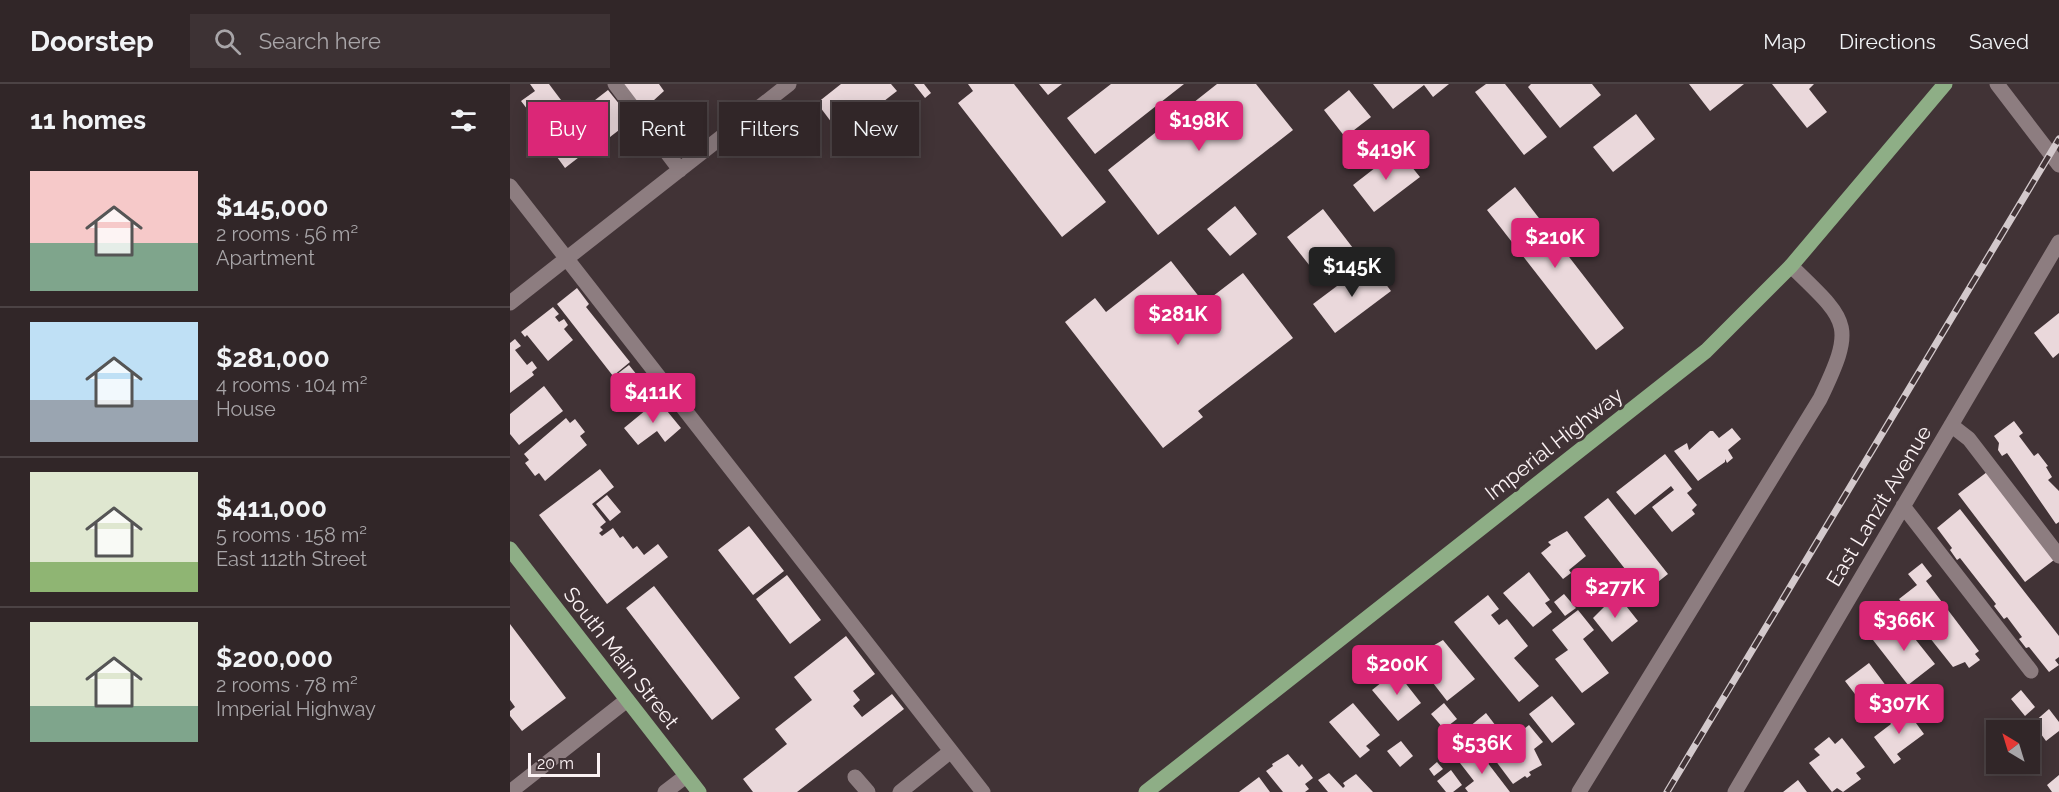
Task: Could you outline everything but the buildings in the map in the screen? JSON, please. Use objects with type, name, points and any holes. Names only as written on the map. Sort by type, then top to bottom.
[{"type":"main road","name":"Imperial Highway","points":[[1146,792],[1706,351],[1791,266],[1945,84]]},
{"type":"main road","name":"South Main Street","points":[[510,549],[699,792]]},
{"type":"street","points":[[615,84],[680,170]]},
{"type":"street","points":[[510,303],[789,84]]},
{"type":"street","points":[[1996,84],[2059,165]]},
{"type":"street","points":[[510,186],[982,792]]},
{"type":"street","name":"East Lanzit Avenue","points":[[1735,792],[2059,242]]},
{"type":"street","points":[[1579,792],[1820,399],[1840,358],[1844,327],[1828,302],[1791,266]]},
{"type":"street","points":[[1951,425],[1969,439],[2059,556]]},
{"type":"street","points":[[1903,506],[2031,671]]},
{"type":"street","points":[[510,792],[627,700]]},
{"type":"street","points":[[900,792],[951,751]]},
{"type":"street","points":[[665,792],[686,776]]},
{"type":"street","points":[[855,777],[868,792]]},
{"type":"railway","points":[[1667,792],[2059,139]]}]
